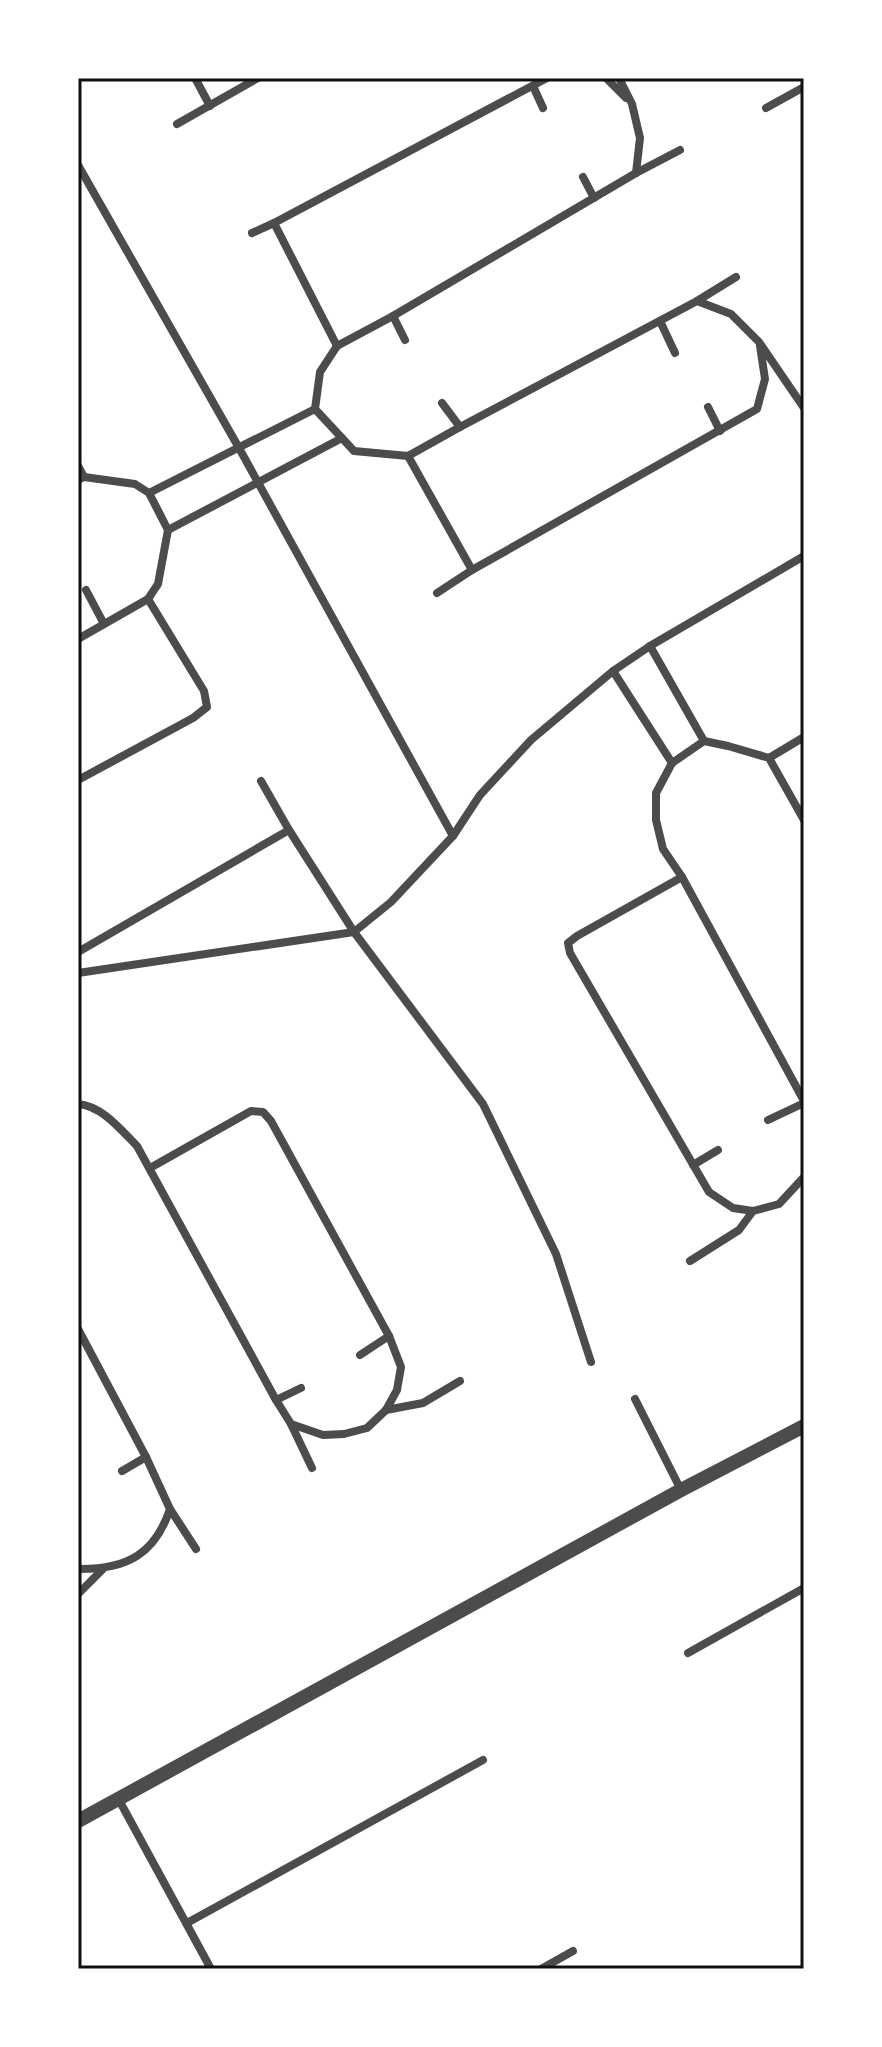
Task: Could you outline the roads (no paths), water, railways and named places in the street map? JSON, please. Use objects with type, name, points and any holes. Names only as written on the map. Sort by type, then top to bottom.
[{"type":"street","points":[[195,78],[210,106]]},
{"type":"street","points":[[177,124],[258,78]]},
{"type":"street","points":[[252,233],[547,78]]},
{"type":"street","points":[[606,78],[632,104]]},
{"type":"street","points":[[619,78],[632,104],[640,138],[636,173]]},
{"type":"street","points":[[533,86],[543,108]]},
{"type":"street","points":[[766,108],[804,87]]},
{"type":"street","points":[[315,409],[320,372],[337,346],[680,150]]},
{"type":"street","points":[[78,165],[259,483],[453,836]]},
{"type":"street","points":[[583,177],[594,198]]},
{"type":"street","points":[[274,223],[337,346]]},
{"type":"street","points":[[315,409],[354,451],[408,456],[736,277]]},
{"type":"street","points":[[697,301],[731,314],[759,342],[804,408]]},
{"type":"street","points":[[393,316],[405,340]]},
{"type":"street","points":[[660,321],[675,353]]},
{"type":"street","points":[[437,593],[472,570],[757,409],[765,379],[759,342]]},
{"type":"street","points":[[442,403],[460,427]]},
{"type":"street","points":[[708,407],[720,431]]},
{"type":"street","points":[[149,493],[315,409]]},
{"type":"street","points":[[168,530],[342,438]]},
{"type":"street","points":[[408,456],[472,570]]},
{"type":"street","points":[[78,466],[81,479],[135,484],[149,493],[168,530],[158,584],[148,599],[78,639]]},
{"type":"street","points":[[78,973],[354,932],[391,902],[453,836],[480,795],[531,740],[613,671],[804,556]]},
{"type":"street","points":[[86,590],[104,624]]},
{"type":"street","points":[[78,780],[193,718],[207,707],[204,691],[148,599]]},
{"type":"street","points":[[650,646],[704,741]]},
{"type":"street","points":[[613,671],[672,763]]},
{"type":"street","points":[[769,758],[804,737]]},
{"type":"street","points":[[768,1120],[804,1102],[682,877],[663,849],[656,820],[656,793],[672,763],[704,741],[769,758],[804,820]]},
{"type":"street","points":[[261,781],[354,932],[483,1104],[556,1254],[591,1362]]},
{"type":"street","points":[[78,952],[289,830]]},
{"type":"street","points":[[682,877],[568,943],[570,953],[709,1192],[733,1208],[753,1211],[779,1204],[804,1177]]},
{"type":"street","points":[[78,1104],[89,1105],[111,1120],[137,1146],[291,1424],[312,1468]]},
{"type":"street","points":[[150,1168],[251,1111],[263,1112],[271,1121],[389,1336],[401,1367],[397,1390],[386,1410],[367,1428],[323,1435],[291,1424]]},
{"type":"street","points":[[693,1165],[718,1150]]},
{"type":"street","points":[[690,1261],[739,1230],[753,1211]]},
{"type":"street","points":[[78,1329],[170,1509],[196,1549]]},
{"type":"street","points":[[360,1355],[389,1336]]},
{"type":"street","points":[[386,1410],[423,1403],[460,1381]]},
{"type":"street","points":[[276,1400],[301,1388]]},
{"type":"street","points":[[635,1399],[681,1490]]},
{"type":"street","points":[[78,1821],[681,1490],[804,1426]]},
{"type":"street","points":[[122,1471],[146,1457]]},
{"type":"street","points":[[78,1567],[103,1569],[130,1561],[152,1543],[165,1524],[170,1509]]},
{"type":"street","points":[[78,1594],[103,1569]]},
{"type":"street","points":[[688,1653],[804,1588]]},
{"type":"street","points":[[187,1923],[483,1760]]},
{"type":"street","points":[[119,1800],[211,1969]]},
{"type":"street","points":[[541,1969],[573,1951]]}]
